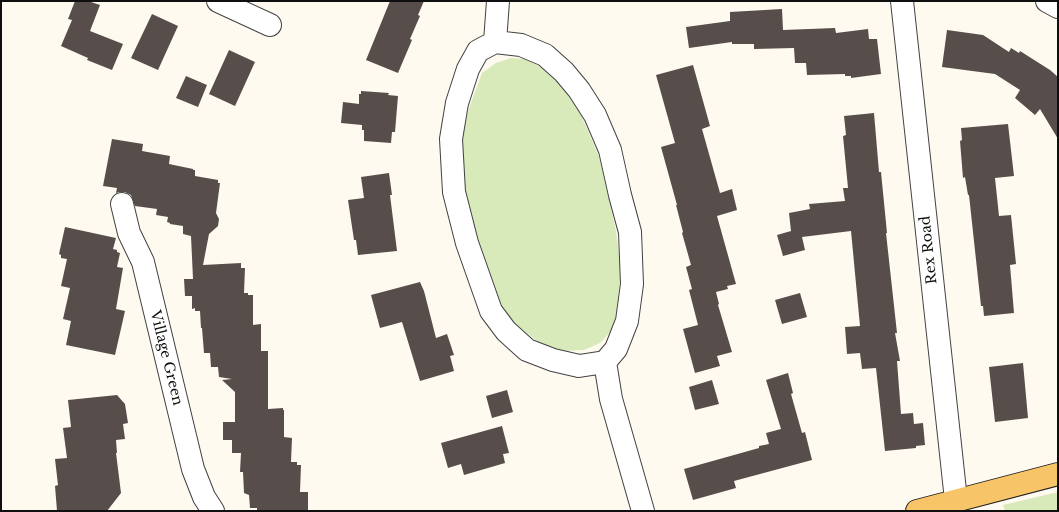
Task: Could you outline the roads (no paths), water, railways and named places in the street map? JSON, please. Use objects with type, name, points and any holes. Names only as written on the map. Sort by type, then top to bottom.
[{"type":"main road","points":[[917,511],[1058,474]]},
{"type":"street","points":[[218,1],[270,25]]},
{"type":"street","points":[[495,42],[498,1]]},
{"type":"street","name":"Rex Road","points":[[902,1],[956,500]]},
{"type":"street","points":[[1046,1],[1058,7]]},
{"type":"street","points":[[495,42],[522,45],[545,55],[564,72],[579,90],[595,115],[610,150],[630,232],[632,284],[627,321],[616,349],[605,362],[579,366],[553,360],[527,350],[506,331],[492,311],[467,243],[454,192],[451,139],[457,103],[468,69],[478,51],[495,42]]},
{"type":"street","name":"Village Green","points":[[122,204],[129,233],[144,262],[193,469],[204,497],[213,511]]},
{"type":"street","points":[[605,362],[611,399],[643,511]]}]
